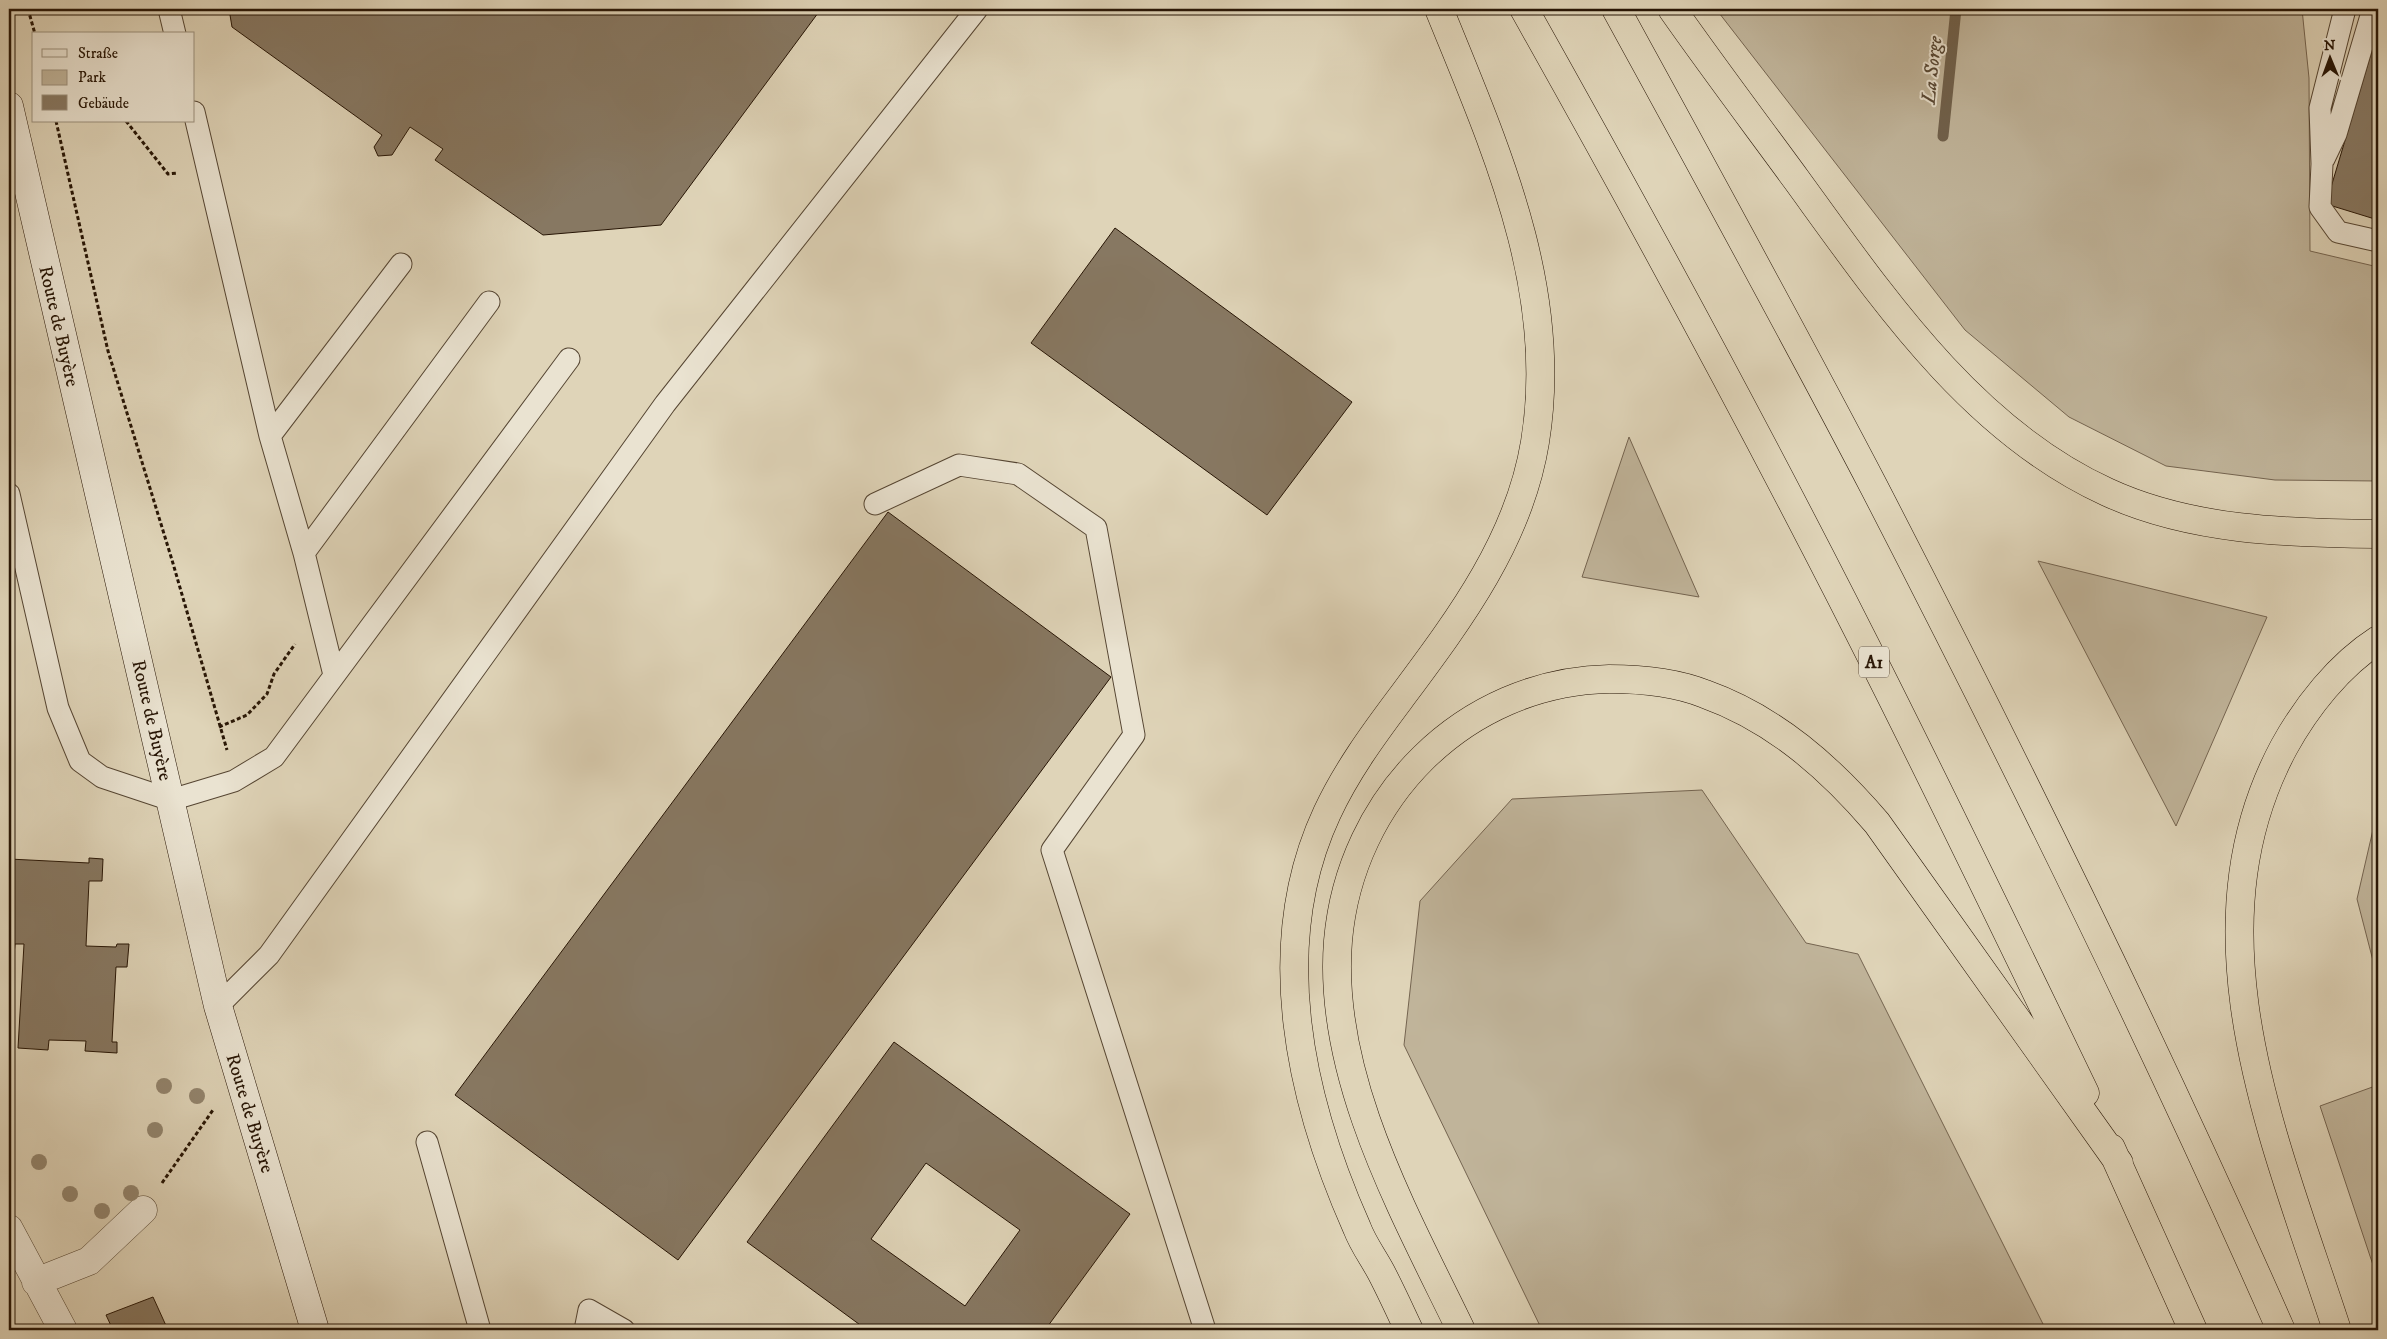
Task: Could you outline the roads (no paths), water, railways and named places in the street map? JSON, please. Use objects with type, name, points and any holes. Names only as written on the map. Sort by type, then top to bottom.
[{"type":"highway","points":[[1408,1330],[1383,1275],[1358,1231],[1323,1138],[1305,1074],[1299,1041],[1294,974],[1295,941],[1305,875],[1327,812],[1360,755],[1438,648],[1490,567],[1519,506],[1535,442],[1540,375],[1540,342],[1534,292],[1525,243],[1506,179],[1439,9]]},
{"type":"highway","name":"A1","points":[[1524,9],[1652,241],[1807,532],[1965,844],[2119,1164],[2193,1330]]},
{"type":"highway","points":[[1616,9],[1797,342],[1956,647],[2105,950],[2281,1330]]},
{"type":"highway","points":[[1672,9],[1813,203],[1908,326],[1968,393],[2015,434],[2066,470],[2107,492],[2154,510],[2216,524],[2274,530],[2378,534]]},
{"type":"highway","points":[[2337,1330],[2267,1110],[2250,1039],[2241,982],[2238,930],[2240,895],[2244,860],[2262,795],[2292,733],[2330,683],[2378,640]]},
{"type":"highway","points":[[1461,1330],[1407,1219],[1371,1132],[1358,1094],[1343,1031],[1339,1001],[1338,949],[1342,912],[1356,856],[1368,830],[1383,806],[1420,759],[1444,738],[1478,715],[1516,698],[1555,685],[1592,680],[1630,679],[1668,684],[1703,693],[1760,720],[1809,754],[1856,798],[1877,824],[2119,1164]]},
{"type":"main road","name":"Route de Buyère","points":[[9,106],[218,1006],[315,1330]]},
{"type":"main road","points":[[36,1282],[89,1260],[143,1210]]},
{"type":"main road","points":[[9,1229],[36,1282],[55,1328]]},
{"type":"lane","points":[[169,9],[175,32]]},
{"type":"lane","points":[[218,1006],[269,955],[665,404],[977,9]]},
{"type":"lane","points":[[2345,9],[2320,108],[2322,164],[2320,207],[2338,232],[2374,236]]},
{"type":"lane","points":[[2322,164],[2336,134],[2373,9]]},
{"type":"lane","points":[[195,116],[270,436],[304,553],[334,676]]},
{"type":"lane","points":[[270,436],[402,264]]},
{"type":"lane","points":[[304,553],[489,302]]},
{"type":"lane","points":[[9,494],[58,708],[80,761],[102,777],[171,800],[234,781],[274,757],[569,359]]},
{"type":"lane","points":[[875,504],[959,465],[1018,474],[1096,528],[1134,735],[1052,850],[1205,1330]]},
{"type":"lane","points":[[427,1142],[480,1330]]},
{"type":"lane","points":[[585,1330],[589,1310],[624,1330]]},
{"type":"waterway","name":"La Sorge","points":[[1943,136],[1956,9]]}]
